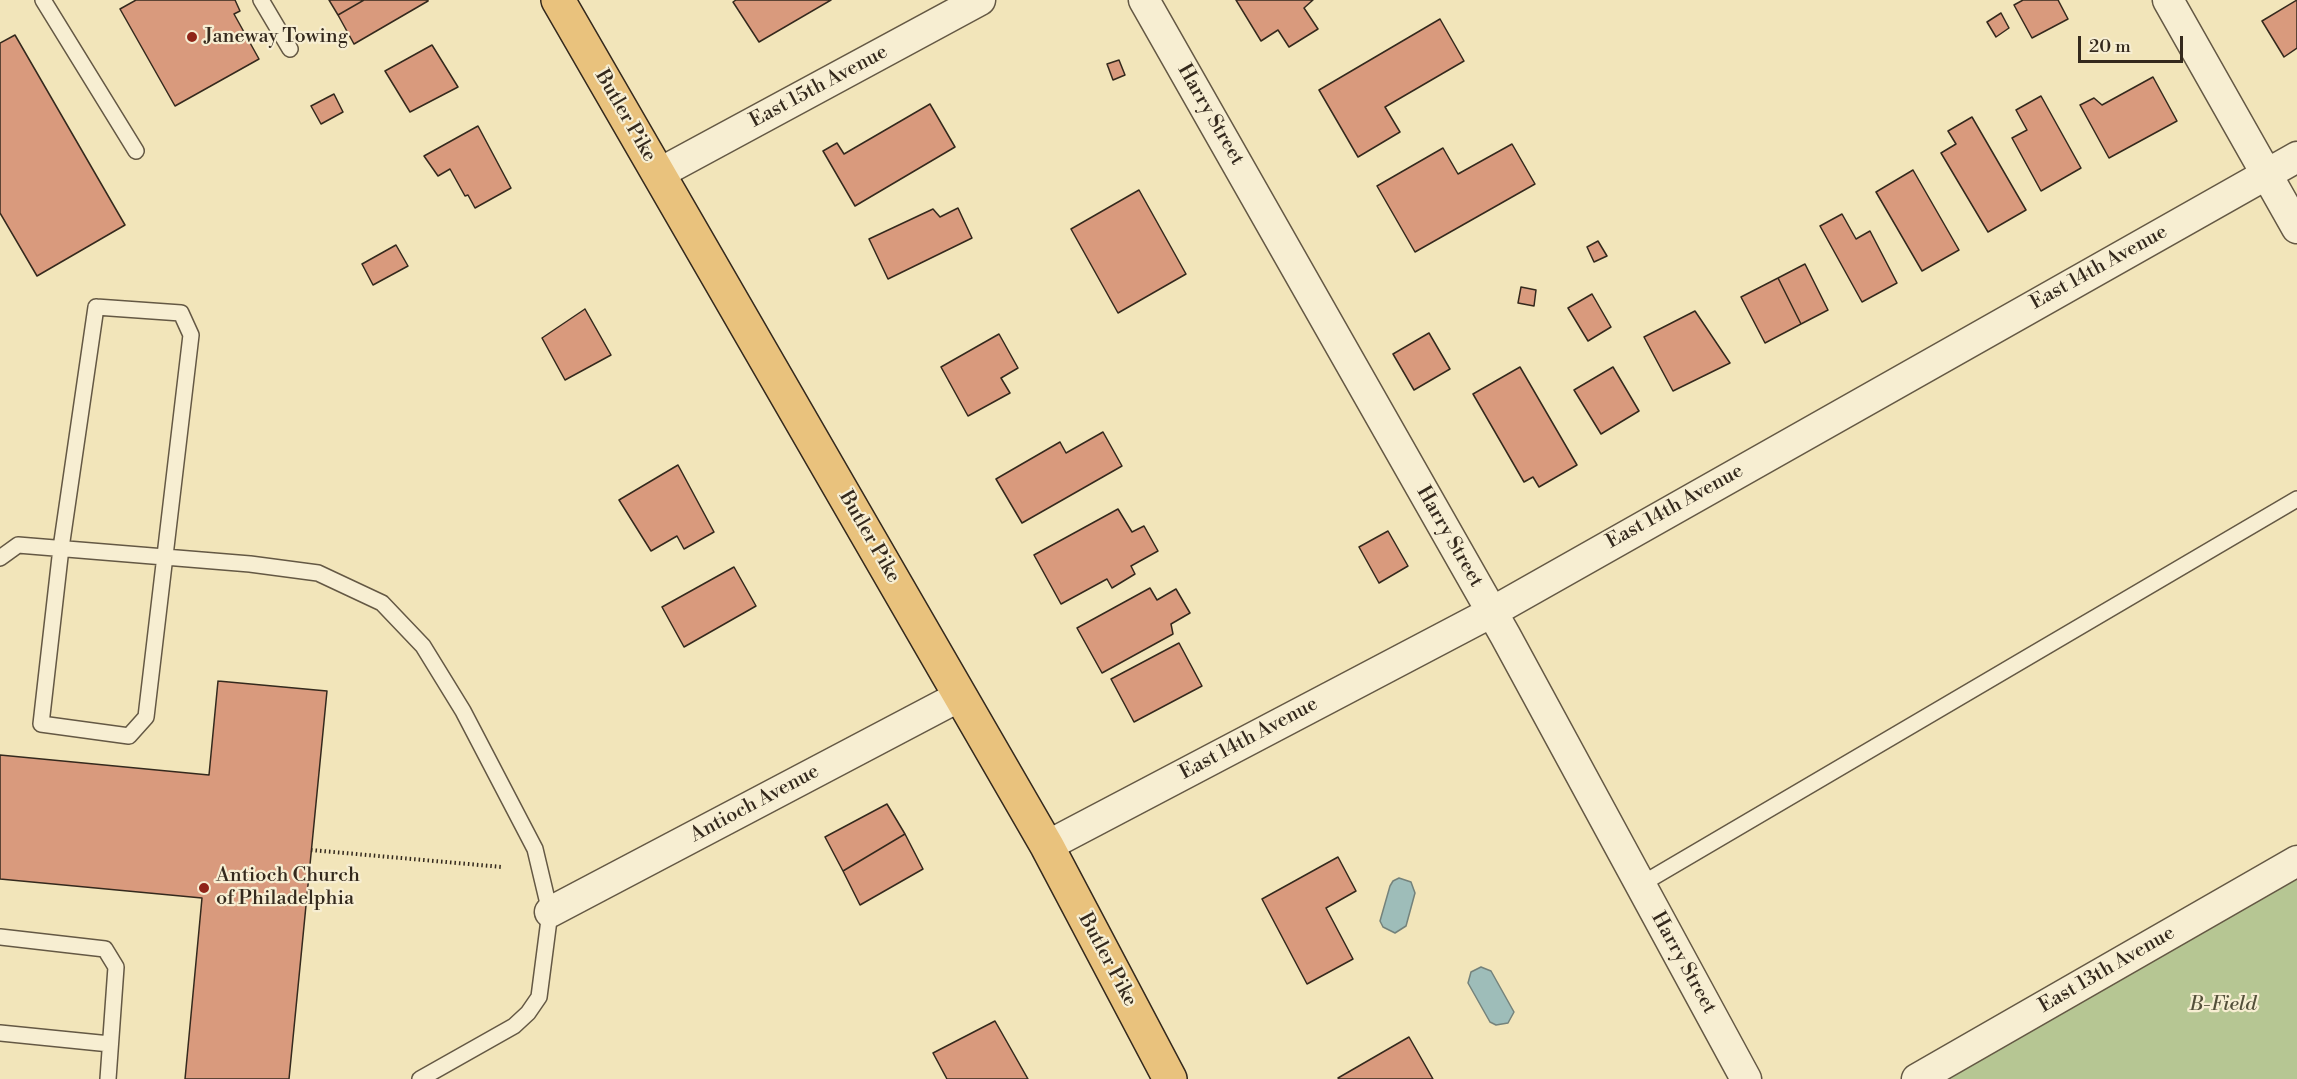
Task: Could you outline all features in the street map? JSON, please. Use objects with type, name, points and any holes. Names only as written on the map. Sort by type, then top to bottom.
[{"type":"main road","name":"Butler Pike","points":[[558,0],[1047,846],[1170,1079]]},
{"type":"street","name":"East 15th Avenue","points":[[658,174],[980,0]]},
{"type":"street","name":"Harry Street","points":[[1144,0],[1492,612],[1746,1079]]},
{"type":"street","points":[[2168,0],[2297,228]]},
{"type":"street","name":"East 14th Avenue","points":[[1047,846],[1492,612],[2297,157]]},
{"type":"street","name":"Antioch Avenue","points":[[550,912],[960,696]]},
{"type":"street","name":"East 13th Avenue","points":[[1917,1079],[2297,861]]},
{"type":"lane","points":[[43,0],[136,151]]},
{"type":"lane","points":[[261,0],[290,49]]},
{"type":"lane","points":[[96,307],[181,313],[191,335],[165,557],[146,717],[129,736],[41,724],[61,548],[96,307]]},
{"type":"lane","points":[[1641,885],[2297,499]]},
{"type":"lane","points":[[0,558],[18,545],[250,564],[318,573],[382,603],[423,646],[463,711],[535,849],[550,912],[539,997],[528,1013],[514,1026],[420,1079]]},
{"type":"lane","points":[[0,937],[105,949],[116,967],[108,1079]]},
{"type":"lane","points":[[0,1033],[111,1044]]},
{"type":"path","points":[[311,850],[502,867]]},
{"type":"green space","name":"B-Field","points":[[2297,879],[2297,1079],[1938,1079]]},
{"type":"water","points":[[1399,878],[1411,882],[1415,893],[1406,926],[1395,933],[1383,927],[1380,921],[1390,886]]},
{"type":"water","points":[[1481,967],[1491,971],[1514,1012],[1508,1023],[1496,1025],[1490,1022],[1468,983],[1471,972]]},
{"type":"building","name":"Janeway Towing","points":[[136,0],[235,0],[240,11],[234,14],[259,59],[175,106],[120,9]]},
{"type":"building","points":[[329,0],[364,0],[338,15]]},
{"type":"building","points":[[364,0],[428,1],[354,44],[338,15]]},
{"type":"building","points":[[736,0],[831,0],[759,42],[733,2]]},
{"type":"building","points":[[1236,0],[1313,0],[1304,8],[1318,29],[1289,47],[1278,30],[1261,41]]},
{"type":"building","points":[[2023,0],[2058,0],[2068,19],[2032,38],[2014,5]]},
{"type":"building","points":[[2297,0],[2297,48],[2284,57],[2262,21]]},
{"type":"building","points":[[2001,13],[2009,28],[1996,37],[1987,22]]},
{"type":"building","points":[[1440,19],[1464,61],[1385,107],[1400,132],[1358,157],[1319,90]]},
{"type":"building","points":[[15,35],[125,225],[37,276],[0,213],[0,43]]},
{"type":"building","points":[[432,45],[458,87],[410,112],[385,71]]},
{"type":"building","points":[[1119,60],[1125,75],[1113,80],[1107,64]]},
{"type":"building","points":[[2153,77],[2177,121],[2109,158],[2080,105],[2094,98],[2102,105]]},
{"type":"building","points":[[334,94],[343,112],[321,124],[311,106]]},
{"type":"building","points":[[2041,96],[2081,168],[2041,191],[2012,138],[2027,130],[2016,110]]},
{"type":"building","points":[[930,104],[955,147],[855,206],[823,151],[837,143],[844,154]]},
{"type":"building","points":[[1972,117],[2026,210],[1988,232],[1941,153],[1956,144],[1948,131]]},
{"type":"building","points":[[478,126],[511,188],[475,208],[468,195],[465,196],[450,169],[438,176],[424,156]]},
{"type":"building","points":[[1512,144],[1535,184],[1415,252],[1377,186],[1443,148],[1458,174]]},
{"type":"building","points":[[1913,170],[1959,250],[1922,271],[1876,192]]},
{"type":"building","points":[[1139,190],[1186,274],[1118,313],[1071,229]]},
{"type":"building","points":[[958,208],[972,238],[888,279],[869,239],[933,209],[940,217]]},
{"type":"building","points":[[1842,214],[1856,239],[1870,231],[1897,283],[1862,302],[1820,226]]},
{"type":"building","points":[[1598,241],[1607,256],[1594,262],[1587,247]]},
{"type":"building","points":[[396,245],[408,266],[373,285],[362,264]]},
{"type":"building","points":[[1805,264],[1828,310],[1801,324],[1778,278]]},
{"type":"building","points":[[1778,278],[1801,324],[1765,343],[1741,297]]},
{"type":"building","points":[[1521,287],[1536,290],[1534,306],[1518,303]]},
{"type":"building","points":[[1592,294],[1611,327],[1588,341],[1568,308]]},
{"type":"building","points":[[585,309],[611,355],[565,380],[542,338]]},
{"type":"building","points":[[1695,311],[1730,363],[1673,391],[1644,337]]},
{"type":"building","points":[[1429,333],[1450,369],[1414,390],[1393,354]]},
{"type":"building","points":[[999,334],[1018,368],[1001,378],[1010,393],[968,416],[941,367]]},
{"type":"building","points":[[1520,367],[1577,465],[1539,487],[1533,477],[1524,482],[1473,394]]},
{"type":"building","points":[[1613,367],[1639,411],[1601,434],[1574,390]]},
{"type":"building","points":[[1103,432],[1122,466],[1022,523],[996,479],[1060,442],[1066,453]]},
{"type":"building","points":[[678,465],[714,532],[684,549],[677,536],[651,551],[619,500]]},
{"type":"building","points":[[1118,509],[1132,532],[1144,526],[1158,551],[1131,566],[1135,574],[1112,588],[1107,579],[1061,604],[1034,555]]},
{"type":"building","points":[[1388,531],[1408,566],[1379,583],[1359,547]]},
{"type":"building","points":[[734,567],[756,606],[684,647],[662,607]]},
{"type":"building","points":[[1150,588],[1157,600],[1176,589],[1190,613],[1171,624],[1173,634],[1102,673],[1077,628]]},
{"type":"building","points":[[1179,643],[1202,686],[1134,722],[1111,679]]},
{"type":"building","name":"Antioch Church of Philadelphia","points":[[218,681],[327,691],[289,1079],[185,1079],[202,898],[0,879],[0,755],[209,775]]},
{"type":"building","points":[[887,804],[905,834],[843,871],[825,837]]},
{"type":"building","points":[[905,834],[923,869],[860,905],[843,871]]},
{"type":"building","points":[[1338,857],[1356,891],[1326,908],[1353,959],[1307,984],[1262,899]]},
{"type":"building","points":[[995,1021],[1028,1079],[947,1079],[933,1053]]},
{"type":"building","points":[[1409,1037],[1433,1079],[1338,1078]]},
{"type":"place","name":"Janeway Towing","points":[[192,37]]},
{"type":"place","name":"Antioch Church of Philadelphia","points":[[204,888]]}]
